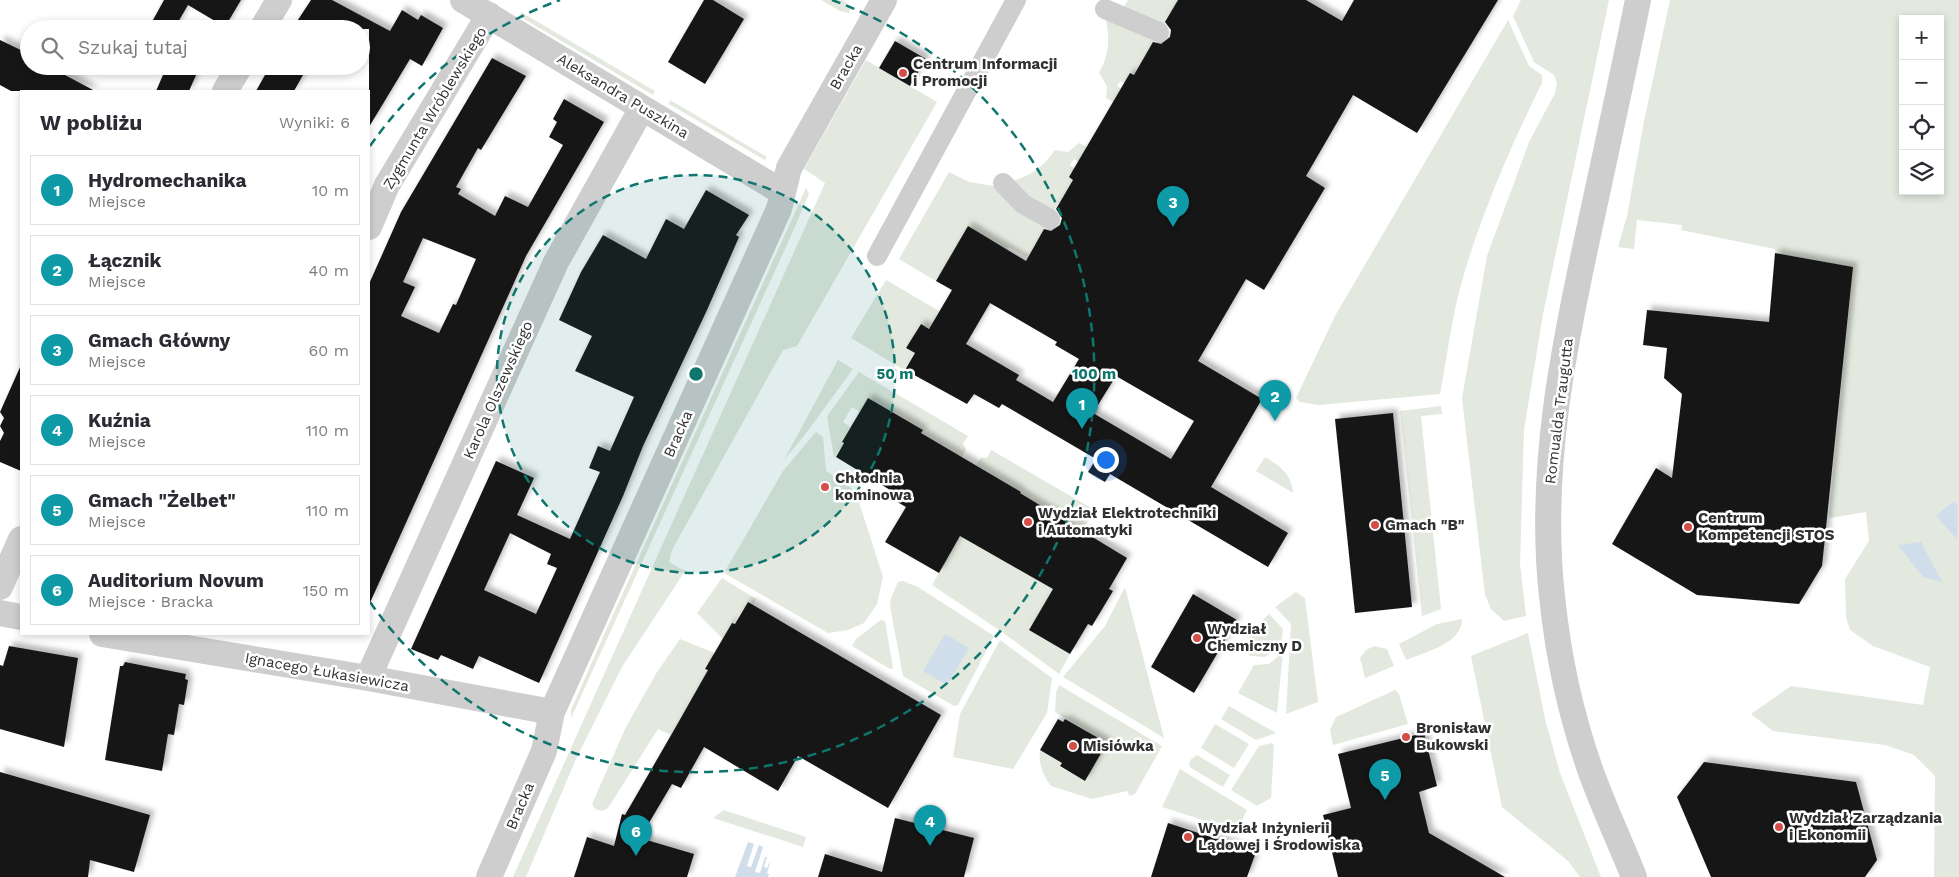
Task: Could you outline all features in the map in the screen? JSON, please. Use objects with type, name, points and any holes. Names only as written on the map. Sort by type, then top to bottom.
[{"type":"street","points":[[267,20],[279,0]]},
{"type":"street","name":"Aleksandra Puszkina","points":[[463,0],[782,192]]},
{"type":"street","points":[[877,256],[1016,0]]},
{"type":"street","name":"Romualda Traugutta","points":[[1634,877],[1592,776],[1577,727],[1562,663],[1555,620],[1548,538],[1551,447],[1568,330],[1638,0]]},
{"type":"street","name":"Bracka","points":[[489,877],[544,751],[552,712],[775,218],[789,168],[888,2]]},
{"type":"street","points":[[1105,10],[1159,32]]},
{"type":"street","name":"Zygmunta Wróblewskiego","points":[[370,226],[388,185],[490,15]]},
{"type":"street","points":[[226,90],[235,75]]},
{"type":"street","name":"Karola Olszewskiego","points":[[368,678],[556,262],[642,108]]},
{"type":"street","points":[[1003,183],[1023,204],[1050,219]]},
{"type":"street","points":[[0,587],[20,541]]},
{"type":"street","points":[[0,613],[20,617]]},
{"type":"street","name":"Ignacego Łukasiewicza","points":[[114,635],[186,641],[368,678],[552,712]]},
{"type":"shaded area","points":[[821,0],[843,0],[851,7],[849,13],[840,11]]},
{"type":"shaded area","points":[[1128,0],[1178,0],[1163,27],[1124,7]]},
{"type":"shaded area","points":[[1521,0],[1609,0],[1543,314],[1524,430],[1520,564],[1526,616],[1504,621],[1491,609],[1485,595],[1462,398],[1487,256],[1529,142],[1555,93],[1557,83],[1554,75],[1534,62],[1513,16]]},
{"type":"shaded area","points":[[1670,0],[1959,0],[1959,877],[1934,877],[1935,776],[1914,755],[1885,745],[1773,731],[1751,714],[1791,686],[1923,705],[1930,667],[1873,646],[1850,630],[1846,617],[1845,579],[1869,541],[1866,512],[1830,518],[1829,514],[1853,267],[1775,253],[1775,249],[1681,230],[1682,225],[1637,220],[1634,249],[1618,247],[1627,216],[1644,121]]},
{"type":"shaded area","points":[[521,12],[655,91],[653,95],[519,16]]},
{"type":"shaded area","points":[[1106,20],[1121,24],[1154,41],[1134,75],[1124,83],[1120,81],[1117,86],[1121,89],[1113,102],[1106,98],[1107,86],[1099,73],[1108,47]]},
{"type":"shaded area","points":[[1508,20],[1529,66],[1542,75],[1542,83],[1505,162],[1473,245],[1457,300],[1440,394],[1319,405],[1300,402],[1296,398],[1335,316]]},
{"type":"shaded area","points":[[866,60],[937,102],[797,346],[783,350],[672,550],[669,562],[685,571],[622,667],[576,759],[526,877],[513,877],[825,183],[804,169]]},
{"type":"shaded area","points":[[670,100],[767,157],[765,160],[669,104]]},
{"type":"shaded area","points":[[1079,143],[1087,147],[1078,162],[1074,159],[1070,165],[1075,168],[1073,180],[1053,213],[1028,197],[1012,181],[1036,170],[1055,150],[1068,152]]},
{"type":"shaded area","points":[[949,172],[969,182],[994,186],[1045,227],[1028,257],[1009,247],[1007,250],[968,227],[936,281],[899,259]]},
{"type":"shaded area","points":[[806,188],[809,194],[790,238],[571,718],[571,710],[603,637]]},
{"type":"shaded area","points":[[886,280],[939,311],[929,328],[920,324],[906,348],[914,353],[904,370],[851,338]]},
{"type":"shaded area","points":[[838,360],[853,369],[784,460]]},
{"type":"shaded area","points":[[859,372],[968,436],[963,444],[966,449],[962,457],[921,433],[922,429],[868,398],[860,412],[852,407],[843,422],[850,427],[842,442],[844,443],[834,458],[827,416]]},
{"type":"shaded area","points":[[1441,406],[1442,414],[1421,416],[1441,609],[1422,616],[1400,411]]},
{"type":"shaded area","points":[[816,432],[823,437],[826,471],[851,488],[857,496],[883,577],[877,604],[864,623],[848,630],[828,633],[724,573],[783,471]]},
{"type":"shaded area","points":[[991,450],[1095,510],[1085,526],[1061,511],[1058,516],[976,465],[981,458],[987,458]]},
{"type":"shaded area","points":[[1265,457],[1284,471],[1290,480],[1293,493],[1256,471]]},
{"type":"shaded area","points":[[973,514],[984,549],[1053,589],[1029,630],[1070,654],[1059,674],[1002,632],[932,585]]},
{"type":"shaded area","points":[[722,578],[756,599],[753,605],[748,602],[723,639],[697,613]]},
{"type":"shaded area","points":[[903,581],[918,587],[994,636],[958,705],[954,706],[903,676],[890,606],[891,598],[898,582]]},
{"type":"shaded area","points":[[1125,587],[1164,738],[1063,677],[1105,626]]},
{"type":"shaded area","points":[[1296,592],[1305,598],[1318,702],[1286,714],[1291,624],[1275,607]]},
{"type":"shaded area","points":[[1269,614],[1283,629],[1281,643],[1265,657],[1250,656],[1243,648],[1253,630]]},
{"type":"shaded area","points":[[1462,619],[1456,635],[1449,641],[1406,660],[1399,644],[1437,624]]},
{"type":"shaded area","points":[[881,620],[885,621],[893,668],[890,669],[852,646],[856,639]]},
{"type":"shaded area","points":[[1528,633],[1545,719],[1560,773],[1601,877],[1580,877],[1568,861],[1502,807],[1471,656]]},
{"type":"shaded area","points":[[680,639],[715,653],[706,669],[708,670],[671,735],[658,729],[608,808],[602,811],[595,809],[592,804],[626,727],[657,672]]},
{"type":"shaded area","points":[[1000,640],[1052,678],[1047,713],[1013,769],[953,757],[960,714]]},
{"type":"shaded area","points":[[1374,646],[1387,649],[1394,666],[1365,678],[1360,658],[1366,650]]},
{"type":"shaded area","points":[[1283,652],[1277,713],[1238,693],[1254,665],[1269,664]]},
{"type":"shaded area","points":[[1059,685],[1162,746],[1135,794],[1130,796],[1127,791],[1092,799],[1051,786],[1048,782],[1040,764],[1040,750],[1062,763],[1060,767],[1085,781],[1106,743],[1055,712],[1056,692]]},
{"type":"shaded area","points":[[1395,690],[1399,694],[1408,724],[1333,745],[1330,730],[1336,717]]},
{"type":"shaded area","points":[[1229,706],[1276,733],[1256,740],[1221,719]]},
{"type":"shaded area","points":[[1215,724],[1249,744],[1234,768],[1201,748]]},
{"type":"shaded area","points":[[1272,743],[1274,745],[1271,798],[1257,806],[1231,790],[1259,746]]},
{"type":"shaded area","points":[[1197,755],[1230,775],[1223,787],[1191,768],[1189,765],[1190,760]]},
{"type":"shaded area","points":[[1180,769],[1247,810],[1237,831],[1162,807]]},
{"type":"shaded area","points":[[724,810],[806,837],[803,847],[713,818]]},
{"type":"water","points":[[1954,501],[1958,506],[1957,539],[1936,516]]},
{"type":"water","points":[[1921,542],[1942,582],[1923,577],[1898,545]]},
{"type":"water","points":[[945,634],[969,648],[947,685],[923,671]]},
{"type":"water","points":[[748,842],[754,844],[747,866],[751,867],[759,845],[763,847],[755,872],[760,873],[765,857],[767,857],[764,867],[767,868],[771,860],[767,873],[769,874],[768,877],[735,877]]},
{"type":"building","points":[[164,0],[241,0],[229,20],[213,20],[188,5],[179,20],[153,20]]},
{"type":"building","points":[[311,0],[332,0],[369,20],[298,20]]},
{"type":"building","points":[[704,0],[713,0],[744,19],[705,84],[668,62]]},
{"type":"building","points":[[1178,0],[1306,0],[1342,21],[1354,0],[1498,0],[1417,133],[1353,95],[1306,176],[1325,188],[1264,290],[1246,279],[1198,361],[1262,399],[1211,487],[1288,533],[1268,567],[1110,474],[1105,482],[1088,472],[1096,459],[1002,404],[999,408],[974,394],[967,404],[905,370],[915,353],[906,348],[921,324],[929,329],[952,290],[936,281],[968,226],[1026,261],[1044,229],[1051,231],[1060,225],[1062,218],[1056,209],[1073,180],[1069,177],[1130,73],[1134,75],[1153,42],[1161,44],[1170,37],[1171,30],[1165,22]],"holes":[[[990,303],[1057,342],[1055,345],[1079,359],[1053,402],[1016,380],[1019,375],[966,344]],[[1116,376],[1194,421],[1171,459],[1093,413]]]},
{"type":"building","points":[[402,10],[418,20],[421,15],[443,28],[422,66],[410,59],[370,125],[370,20],[390,31]]},
{"type":"building","points":[[0,40],[20,50],[20,75],[65,75],[93,90],[11,91],[0,85]]},
{"type":"building","name":"Centrum Informacji i Promocji","points":[[895,41],[926,59],[910,86],[879,68]]},
{"type":"building","points":[[492,58],[526,76],[481,150],[478,148],[456,187],[461,189],[458,194],[495,216],[505,196],[528,207],[563,145],[549,137],[557,122],[553,119],[564,99],[604,122],[526,256],[370,603],[370,282],[401,212]],"holes":[[[423,238],[476,259],[456,305],[453,304],[439,333],[401,316],[415,287],[403,282]]]},
{"type":"building","points":[[163,75],[196,75],[189,90],[156,90]]},
{"type":"building","points":[[265,75],[303,75],[295,90],[257,90]]},
{"type":"building","points":[[706,190],[749,215],[736,235],[739,237],[707,310],[643,446],[623,496],[539,683],[479,656],[473,669],[441,655],[438,660],[411,649],[496,461],[534,478],[517,515],[570,539],[600,472],[589,468],[598,446],[610,451],[634,397],[575,371],[592,336],[559,320],[581,272],[603,235],[646,259],[666,219],[684,229]],"holes":[[[510,533],[551,554],[547,564],[557,568],[536,614],[484,590]]]},
{"type":"building","points":[[1775,253],[1853,267],[1822,566],[1799,604],[1697,595],[1612,544],[1656,468],[1672,478],[1682,394],[1664,378],[1667,348],[1643,345],[1647,310],[1769,322]]},
{"type":"building","points":[[20,367],[20,471],[0,462],[0,441],[4,433],[0,426],[4,418],[0,412]]},
{"type":"building","name":"Wydział Elektrotechniki i Automatyki","points":[[868,398],[923,430],[921,433],[1127,558],[1109,589],[1113,591],[1092,626],[1088,624],[1070,654],[1029,630],[1053,589],[960,536],[939,573],[885,542],[906,507],[892,499],[895,493],[836,457],[844,443],[842,442]]},
{"type":"building","name":"Gmach \"B\"","points":[[1393,413],[1412,607],[1355,613],[1335,419]]},
{"type":"building","name":"Wydział Chemiczny D","points":[[1193,594],[1237,620],[1194,693],[1151,667]]},
{"type":"building","points":[[748,602],[941,715],[888,808],[798,756],[778,791],[704,747],[681,788],[672,784],[640,838],[694,854],[687,877],[574,877],[587,837],[614,846],[622,814],[625,815],[708,670],[705,669],[732,623],[735,624]]},
{"type":"building","points":[[9,646],[78,658],[64,747],[0,729],[0,665],[3,666]]},
{"type":"building","points":[[125,662],[186,674],[185,679],[188,680],[184,705],[179,704],[174,735],[168,734],[162,771],[105,760],[120,666],[123,666]]},
{"type":"building","name":"Misiówka","points":[[1058,719],[1063,722],[1065,719],[1107,743],[1085,781],[1060,766],[1062,763],[1040,750]]},
{"type":"building","points":[[1424,733],[1437,786],[1419,792],[1429,833],[1505,877],[1338,877],[1323,815],[1351,808],[1338,754]]},
{"type":"building","name":"Wydział Zarządzania i Ekonomii","points":[[1704,762],[1856,782],[1877,860],[1865,877],[1711,877],[1677,797]]},
{"type":"building","points":[[0,772],[150,815],[134,872],[90,860],[88,877],[0,877]]},
{"type":"building","points":[[895,818],[974,838],[964,877],[818,877],[825,854],[882,872]]},
{"type":"building","name":"Wydział Inżynierii Lądowej i Środowiska","points":[[1168,823],[1256,852],[1247,877],[1151,877]]},
{"type":"place","name":"Centrum Informacji i Promocji","points":[[903,73]]},
{"type":"place","name":"Gmach Główny","points":[[1173,227]]},
{"type":"place","name":"Łącznik","points":[[1275,421]]},
{"type":"place","name":"Hydromechanika","points":[[1082,429]]},
{"type":"place","name":"Chłodnia kominowa","points":[[825,487]]},
{"type":"place","name":"Wydział Elektrotechniki i Automatyki","points":[[1028,522]]},
{"type":"place","name":"Gmach \"B\"","points":[[1375,525]]},
{"type":"place","name":"Centrum Kompetencji STOS","points":[[1688,527]]},
{"type":"place","name":"Wydział Chemiczny D","points":[[1197,638]]},
{"type":"place","name":"Bronisław Bukowski","points":[[1406,737]]},
{"type":"place","name":"Misiówka","points":[[1073,746]]},
{"type":"place","name":"Gmach \"Żelbet\"","points":[[1385,800]]},
{"type":"place","name":"Wydział Zarządzania i Ekonomii","points":[[1779,827]]},
{"type":"place","name":"Wydział Inżynierii Lądowej i Środowiska","points":[[1188,837]]},
{"type":"place","name":"Kuźnia","points":[[930,846]]},
{"type":"place","name":"Auditorium Novum","points":[[636,856]]}]
